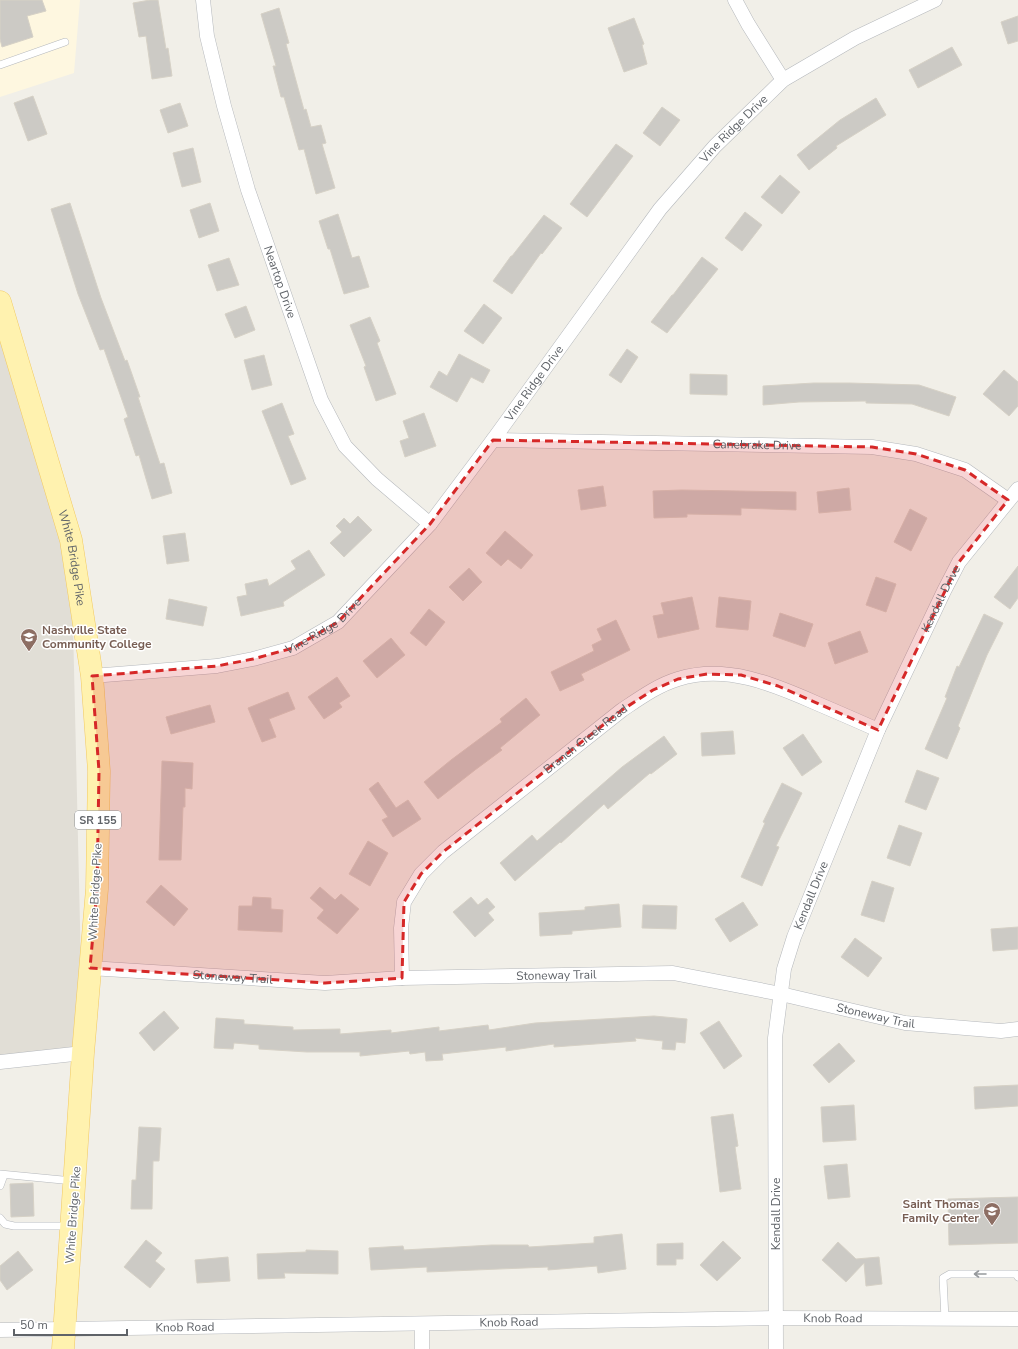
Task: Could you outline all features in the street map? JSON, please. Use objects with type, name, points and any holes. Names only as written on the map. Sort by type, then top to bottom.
[{"type":"main road","name":"White Bridge Pike","points":[[0,302],[71,540],[92,676],[99,771],[97,889],[83,1053],[64,1339]]},
{"type":"street","name":"Neartop Drive","points":[[203,0],[207,36],[224,106],[248,190],[321,400],[345,446],[377,479],[430,524]]},
{"type":"street","points":[[735,0],[748,24],[783,80]]},
{"type":"street","name":"Vine Ridge Drive","points":[[92,676],[218,666],[253,659],[293,648],[338,622],[430,524],[493,440],[660,209],[715,146],[783,80],[855,38],[935,0]]},
{"type":"street","name":"Canebrake Drive","points":[[493,440],[872,447],[916,454],[965,470],[1008,500]]},
{"type":"street","name":"Kendall Drive","points":[[776,1349],[776,1038],[784,969],[794,937],[878,730],[944,590],[959,562],[1018,489]]},
{"type":"street","name":"Branch Creek Road","points":[[402,978],[401,928],[404,902],[421,874],[443,852],[616,714],[653,690],[678,679],[707,674],[741,675],[778,686],[878,730]]},
{"type":"street","name":"Stoneway Trail","points":[[90,968],[325,984],[402,978],[673,973],[781,994],[905,1023],[1002,1031],[1018,1029]]},
{"type":"street","points":[[0,1062],[83,1053]]},
{"type":"street","name":"Knob Road","points":[[0,1330],[64,1339],[422,1324],[776,1318],[1018,1319]]},
{"type":"street","points":[[422,1324],[422,1349]]},
{"type":"lane","points":[[0,65],[65,42]]},
{"type":"lane","points":[[0,1186],[2,1174],[75,1181]]},
{"type":"lane","points":[[0,1218],[5,1224],[14,1226],[72,1226]]},
{"type":"lane","points":[[946,1319],[944,1278],[950,1274],[1016,1274],[1018,1276]]},
{"type":"highlighted area","points":[[493,440],[872,447],[916,454],[965,470],[1008,500],[959,562],[878,730],[778,686],[741,675],[707,674],[678,679],[653,690],[622,710],[443,852],[421,874],[404,902],[402,978],[325,983],[90,968],[97,889],[99,771],[92,676],[217,666],[253,659],[293,648],[338,622],[430,524]]},
{"type":"shaded area","points":[[0,0],[80,0],[74,73],[0,97]]},
{"type":"shaded area","name":"Nashville State Community College","points":[[0,340],[71,540],[83,1053],[0,1063]]},
{"type":"building","points":[[0,0],[42,0],[46,11],[27,16],[33,37],[2,47],[0,39]]},
{"type":"building","points":[[158,0],[172,76],[152,79],[146,36],[139,37],[133,3]]},
{"type":"building","points":[[279,8],[289,43],[286,44],[304,110],[306,109],[311,127],[321,125],[326,143],[322,144],[335,188],[316,194],[304,149],[299,150],[284,97],[281,97],[273,66],[276,66],[261,14]]},
{"type":"building","points":[[1018,16],[1018,41],[1008,44],[1001,22]]},
{"type":"building","points":[[634,18],[644,44],[642,45],[647,64],[624,72],[608,28]]},
{"type":"building","points":[[952,47],[962,65],[918,88],[909,70]]},
{"type":"building","points":[[33,96],[47,134],[28,141],[14,103]]},
{"type":"building","points":[[876,98],[886,115],[836,146],[837,148],[809,170],[797,155],[840,120]]},
{"type":"building","points":[[180,103],[188,126],[168,133],[160,110]]},
{"type":"building","points":[[662,107],[680,120],[660,146],[643,133]]},
{"type":"building","points":[[616,144],[633,156],[587,217],[570,204]]},
{"type":"building","points":[[193,148],[201,182],[182,187],[173,153]]},
{"type":"building","points":[[780,175],[800,192],[782,214],[761,197]]},
{"type":"building","points":[[70,203],[101,298],[125,361],[127,360],[140,397],[138,397],[160,464],[164,463],[172,493],[152,499],[139,455],[136,456],[124,419],[128,417],[104,349],[100,350],[78,294],[51,209]]},
{"type":"building","points":[[210,203],[219,231],[199,238],[190,210]]},
{"type":"building","points":[[745,212],[762,225],[742,251],[725,238]]},
{"type":"building","points":[[338,214],[352,258],[359,256],[369,287],[344,294],[330,249],[328,249],[319,221]]},
{"type":"building","points":[[544,215],[562,228],[542,254],[541,253],[512,294],[493,281]]},
{"type":"building","points":[[702,257],[718,269],[667,333],[651,322]]},
{"type":"building","points":[[229,258],[239,285],[217,291],[208,265]]},
{"type":"building","points":[[484,304],[502,318],[483,344],[464,331]]},
{"type":"building","points":[[246,306],[255,330],[235,338],[225,314]]},
{"type":"building","points":[[370,317],[380,341],[377,343],[396,394],[376,401],[364,367],[366,366],[350,325]]},
{"type":"building","points":[[627,349],[638,357],[621,383],[609,375]]},
{"type":"building","points":[[459,354],[490,370],[483,383],[471,377],[457,402],[430,387],[439,371],[447,376]]},
{"type":"building","points":[[264,355],[272,385],[252,390],[244,360]]},
{"type":"building","points":[[1004,370],[1018,382],[1018,406],[1009,416],[983,394]]},
{"type":"building","points":[[690,374],[727,375],[727,395],[690,394]]},
{"type":"building","points":[[814,383],[919,385],[956,397],[949,416],[912,404],[866,403],[866,401],[799,402],[763,405],[763,386]]},
{"type":"building","points":[[282,403],[294,434],[288,436],[306,479],[291,485],[262,411]]},
{"type":"building","points":[[424,413],[436,446],[405,457],[400,441],[409,438],[403,421]]},
{"type":"building","points":[[603,486],[606,506],[581,510],[578,490]]},
{"type":"building","points":[[849,488],[851,510],[819,513],[817,492]]},
{"type":"building","points":[[682,490],[796,492],[796,510],[741,508],[741,515],[687,514],[687,517],[654,518],[653,491]]},
{"type":"building","points":[[910,509],[927,518],[911,551],[894,542]]},
{"type":"building","points":[[358,516],[372,530],[344,557],[330,543],[342,532],[336,526],[344,518],[350,524]]},
{"type":"building","points":[[505,531],[533,555],[521,569],[508,559],[501,566],[486,553]]},
{"type":"building","points":[[185,533],[189,561],[167,564],[163,536]]},
{"type":"building","points":[[309,550],[325,575],[283,602],[284,606],[241,616],[237,597],[247,595],[245,584],[267,579],[269,586],[296,569],[291,561]]},
{"type":"building","points":[[1018,566],[1018,598],[1010,609],[994,597]]},
{"type":"building","points":[[469,568],[482,582],[463,601],[449,587]]},
{"type":"building","points":[[876,577],[896,584],[886,612],[866,605]]},
{"type":"building","points":[[692,597],[699,629],[658,638],[653,616],[664,614],[661,603]]},
{"type":"building","points":[[719,597],[751,601],[748,630],[716,627]]},
{"type":"building","points":[[169,599],[207,607],[203,626],[166,619]]},
{"type":"building","points":[[429,609],[445,622],[426,646],[410,633]]},
{"type":"building","points":[[780,613],[813,624],[805,647],[773,636]]},
{"type":"building","points":[[984,614],[1003,623],[987,655],[958,726],[960,728],[947,759],[925,749],[947,698],[945,697],[957,666],[959,667]]},
{"type":"building","points":[[616,620],[630,650],[581,674],[584,680],[560,691],[551,672],[594,651],[592,645],[602,640],[597,629]]},
{"type":"building","points":[[860,631],[868,652],[835,664],[828,643]]},
{"type":"building","points":[[391,638],[405,655],[377,678],[363,661]]},
{"type":"building","points":[[337,677],[350,696],[339,703],[342,707],[324,719],[308,697]]},
{"type":"building","points":[[288,692],[295,709],[269,719],[276,737],[262,742],[248,708]]},
{"type":"building","points":[[526,698],[540,715],[500,748],[502,750],[438,799],[424,782],[502,722],[500,719]]},
{"type":"building","points":[[210,705],[215,722],[171,734],[166,717]]},
{"type":"building","points":[[733,731],[735,754],[702,756],[701,733]]},
{"type":"building","points":[[803,734],[822,762],[802,776],[783,748]]},
{"type":"building","points":[[664,736],[677,754],[651,774],[650,773],[608,809],[604,804],[561,843],[560,842],[515,881],[500,863],[532,835],[537,841],[622,767]]},
{"type":"building","points":[[162,761],[193,763],[192,789],[185,788],[181,860],[159,860]]},
{"type":"building","points":[[917,770],[939,778],[926,810],[905,802]]},
{"type":"building","points":[[378,782],[396,808],[408,800],[421,819],[393,837],[382,820],[388,817],[369,789]]},
{"type":"building","points":[[782,783],[802,793],[776,846],[779,847],[762,886],[741,877],[765,823],[763,822]]},
{"type":"building","points":[[899,825],[922,833],[910,866],[887,858]]},
{"type":"building","points":[[368,841],[388,853],[370,886],[349,874]]},
{"type":"building","points":[[872,881],[894,888],[884,922],[861,915]]},
{"type":"building","points":[[161,885],[188,909],[174,926],[146,902]]},
{"type":"building","points":[[320,887],[335,900],[341,894],[359,909],[337,934],[317,918],[324,910],[310,898]]},
{"type":"building","points":[[253,897],[271,898],[271,909],[283,910],[282,932],[238,930],[239,906],[252,906]]},
{"type":"building","points":[[471,897],[478,905],[487,898],[495,907],[488,913],[494,920],[475,937],[453,912]]},
{"type":"building","points":[[743,902],[758,925],[730,942],[715,919]]},
{"type":"building","points":[[619,904],[621,927],[572,931],[572,934],[540,936],[539,913],[585,910],[585,907]]},
{"type":"building","points":[[643,905],[677,906],[676,929],[642,928]]},
{"type":"building","points":[[1018,927],[1018,949],[993,951],[991,929]]},
{"type":"building","points":[[855,938],[882,958],[868,977],[841,957]]},
{"type":"building","points":[[164,1011],[179,1028],[154,1051],[139,1033]]},
{"type":"building","points":[[654,1016],[687,1019],[685,1043],[676,1042],[675,1050],[662,1049],[663,1041],[635,1038],[636,1041],[554,1047],[554,1044],[506,1051],[506,1047],[442,1054],[443,1060],[426,1061],[425,1052],[410,1054],[409,1051],[360,1056],[360,1052],[307,1052],[259,1049],[259,1045],[234,1043],[233,1049],[214,1048],[216,1018],[244,1020],[244,1024],[293,1027],[293,1030],[340,1029],[340,1034],[391,1030],[391,1033],[439,1027],[439,1031],[488,1025],[489,1030],[535,1023]]},
{"type":"building","points":[[719,1021],[742,1056],[724,1069],[700,1033]]},
{"type":"building","points":[[839,1043],[855,1061],[829,1083],[813,1065]]},
{"type":"building","points":[[1018,1085],[1018,1106],[975,1109],[974,1087]]},
{"type":"building","points":[[854,1105],[856,1140],[823,1142],[821,1107]]},
{"type":"building","points":[[733,1114],[738,1146],[735,1147],[741,1189],[720,1192],[711,1117]]},
{"type":"building","points":[[139,1127],[161,1128],[159,1161],[153,1161],[152,1209],[131,1209],[132,1180],[136,1180]]},
{"type":"building","points":[[847,1164],[850,1197],[828,1199],[824,1166]]},
{"type":"building","points":[[33,1183],[34,1216],[11,1217],[10,1184]]},
{"type":"building","points":[[1018,1197],[1018,1243],[949,1245],[948,1199]]},
{"type":"building","points":[[622,1234],[626,1269],[598,1273],[597,1266],[548,1270],[548,1267],[427,1272],[427,1267],[371,1270],[369,1248],[403,1246],[404,1250],[492,1245],[528,1245],[529,1247],[594,1243],[594,1237]]},
{"type":"building","points":[[146,1240],[162,1253],[155,1261],[165,1269],[150,1288],[124,1267]]},
{"type":"building","points":[[723,1241],[741,1258],[717,1281],[700,1265]]},
{"type":"building","points":[[838,1242],[856,1259],[879,1257],[882,1284],[866,1286],[864,1263],[846,1282],[822,1260]]},
{"type":"building","points":[[683,1243],[683,1259],[676,1259],[676,1265],[657,1265],[657,1244]]},
{"type":"building","points":[[306,1250],[338,1251],[338,1274],[284,1273],[285,1278],[258,1279],[257,1254],[306,1252]]},
{"type":"building","points":[[18,1251],[33,1270],[7,1290],[0,1280],[0,1266]]},
{"type":"building","points":[[228,1257],[230,1281],[197,1283],[195,1260]]},
{"type":"place","name":"Nashville State Community College","points":[[29,652]]},
{"type":"place","name":"Saint Thomas Family Center","points":[[992,1226]]}]
